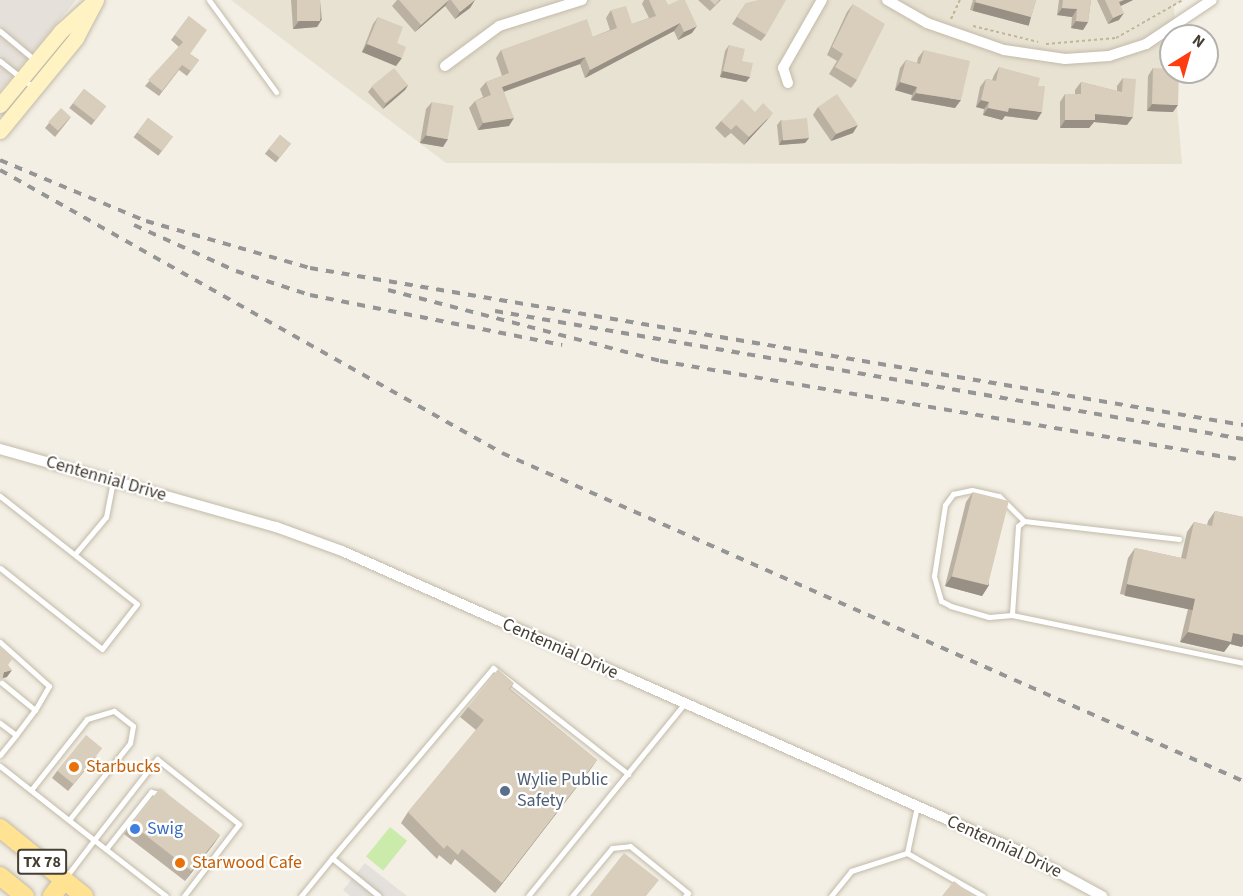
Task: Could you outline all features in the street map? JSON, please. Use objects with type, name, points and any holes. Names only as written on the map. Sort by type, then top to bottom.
[{"type":"main road","name":"TX 78","points":[[0,828],[84,896]]},
{"type":"main road","name":"TX 78","points":[[0,876],[25,896]]},
{"type":"main road","points":[[51,896],[64,880]]},
{"type":"street","points":[[0,105],[36,61],[95,0]]},
{"type":"street","points":[[0,131],[76,38],[95,0]]},
{"type":"street","points":[[446,66],[499,26],[582,0]]},
{"type":"street","points":[[788,83],[783,68],[822,0]]},
{"type":"street","points":[[887,0],[927,22],[1004,50],[1065,59],[1109,56],[1146,44],[1212,0]]},
{"type":"street","name":"Centennial Drive","points":[[0,449],[113,480],[342,551],[1025,854],[1102,896]]},
{"type":"lane","points":[[208,0],[276,92]]},
{"type":"lane","points":[[0,31],[49,71]]},
{"type":"lane","points":[[0,61],[34,89]]},
{"type":"lane","points":[[75,554],[106,517],[113,480]]},
{"type":"lane","points":[[1179,539],[1024,521],[999,496],[972,490],[953,494],[945,505],[934,576],[941,601],[989,617],[1012,615],[1243,663]]},
{"type":"lane","points":[[0,496],[137,604],[102,649],[0,568]]},
{"type":"lane","points":[[1012,615],[1018,526],[1024,521]]},
{"type":"lane","points":[[0,642],[49,686],[35,710],[0,755]]},
{"type":"lane","points":[[301,896],[494,668],[628,774]]},
{"type":"lane","points":[[2,683],[35,710]]},
{"type":"lane","points":[[528,896],[684,704]]},
{"type":"lane","points":[[31,790],[87,719],[114,711],[133,726],[130,742],[69,820]]},
{"type":"lane","points":[[0,723],[16,735]]},
{"type":"lane","points":[[64,880],[157,759],[239,824],[184,896]]},
{"type":"lane","points":[[0,766],[166,896]]},
{"type":"lane","points":[[106,849],[151,792],[168,800]]},
{"type":"lane","points":[[907,853],[917,806]]},
{"type":"lane","points":[[214,837],[224,844]]},
{"type":"lane","points":[[572,896],[612,848],[630,846],[689,895]]},
{"type":"lane","points":[[831,896],[851,872],[907,853],[983,896]]},
{"type":"lane","points":[[332,858],[379,896]]},
{"type":"path","points":[[950,21],[960,0]]},
{"type":"path","points":[[967,24],[1044,44],[1090,44],[1131,33],[1183,0]]},
{"type":"path","points":[[942,18],[958,23]]},
{"type":"shaded area","points":[[0,0],[76,0],[0,91]]},
{"type":"shaded area","points":[[231,0],[1183,0],[1174,6],[1175,24],[1159,24],[1159,84],[1175,84],[1182,164],[446,163]]},
{"type":"shaded area","points":[[365,863],[407,896],[350,896],[343,890]]},
{"type":"green space","points":[[390,827],[407,841],[383,870],[366,857]]},
{"type":"building","points":[[297,0],[320,0],[320,21],[297,21]]},
{"type":"building","points":[[399,0],[449,0],[421,25]]},
{"type":"building","points":[[451,0],[475,0],[460,12]]},
{"type":"building","points":[[649,0],[665,0],[668,5],[685,0],[697,26],[684,32],[680,23],[590,70],[585,57],[502,87],[514,118],[483,123],[475,101],[491,95],[486,82],[509,73],[501,50],[587,19],[593,37],[617,28],[611,10],[626,6],[632,24],[656,16]]},
{"type":"building","points":[[758,0],[786,0],[766,35],[737,17],[746,3]]},
{"type":"building","points":[[976,0],[1036,0],[1031,17],[975,2]]},
{"type":"building","points":[[1063,0],[1091,0],[1088,22],[1076,21],[1077,9],[1062,8]]},
{"type":"building","points":[[1105,0],[1124,0],[1119,2],[1124,13],[1113,18]]},
{"type":"building","points":[[853,4],[885,24],[857,80],[835,67],[843,54],[832,47]]},
{"type":"building","points":[[189,16],[207,30],[190,54],[199,60],[191,71],[182,65],[162,91],[148,80],[183,42],[175,35]]},
{"type":"building","points":[[378,17],[403,27],[397,43],[406,47],[402,58],[367,44]]},
{"type":"building","points":[[729,45],[745,49],[742,61],[753,63],[750,77],[723,71]]},
{"type":"building","points":[[924,50],[970,61],[961,100],[916,93],[917,87],[900,82],[906,60],[920,64]]},
{"type":"building","points":[[999,67],[1040,78],[1038,86],[1045,86],[1042,112],[1009,108],[1008,112],[988,108],[989,102],[981,100],[986,79],[996,81]]},
{"type":"building","points":[[394,68],[408,85],[385,103],[371,86]]},
{"type":"building","points":[[1153,68],[1159,68],[1159,84],[1179,84],[1178,105],[1152,104]]},
{"type":"building","points":[[1123,78],[1136,79],[1133,117],[1095,114],[1095,120],[1065,120],[1065,94],[1081,94],[1081,82],[1122,92]]},
{"type":"building","points":[[84,89],[106,106],[95,120],[73,103]]},
{"type":"building","points":[[837,94],[858,125],[836,134],[818,107]]},
{"type":"building","points":[[742,99],[755,112],[763,103],[773,113],[749,137],[736,125],[731,130],[721,121]]},
{"type":"building","points":[[432,102],[454,106],[448,139],[426,135]]},
{"type":"building","points":[[61,108],[71,117],[58,131],[48,122]]},
{"type":"building","points":[[148,118],[173,137],[162,151],[137,132]]},
{"type":"building","points":[[807,118],[809,138],[783,141],[781,121]]},
{"type":"building","points":[[280,135],[291,144],[280,158],[269,149]]},
{"type":"building","points":[[973,492],[1009,501],[988,585],[952,576]]},
{"type":"building","points":[[1215,511],[1243,517],[1243,635],[1233,633],[1231,642],[1188,632],[1195,599],[1127,584],[1135,548],[1186,559],[1194,522],[1212,526]]},
{"type":"building","points":[[0,648],[13,658],[8,665],[12,670],[4,672],[2,681],[0,679]]},
{"type":"building","name":"Wylie Public Safety","points":[[498,669],[514,683],[509,689],[597,760],[502,883],[462,849],[458,855],[447,845],[444,849],[408,812],[484,720],[468,707]]},
{"type":"building","name":"Starbucks","points":[[86,735],[102,748],[73,784],[57,771]]},
{"type":"building","points":[[160,788],[220,835],[192,871],[132,824]]},
{"type":"building","points":[[624,853],[659,880],[646,896],[590,896]]},
{"type":"building","points":[[954,881],[973,896],[942,896]]},
{"type":"railway","points":[[0,160],[146,221],[310,268],[1243,425]]},
{"type":"railway","points":[[0,170],[502,453],[1243,781]]},
{"type":"railway","points":[[134,225],[236,271],[310,295],[562,345]]},
{"type":"railway","points":[[388,290],[660,361],[1243,460]]},
{"type":"railway","points":[[495,311],[1243,439]]},
{"type":"place","name":"Starbucks","points":[[74,767]]},
{"type":"place","name":"Wylie Public Safety","points":[[505,791]]},
{"type":"place","name":"Swig","points":[[135,829]]},
{"type":"place","name":"Starwood Cafe","points":[[180,863]]}]
